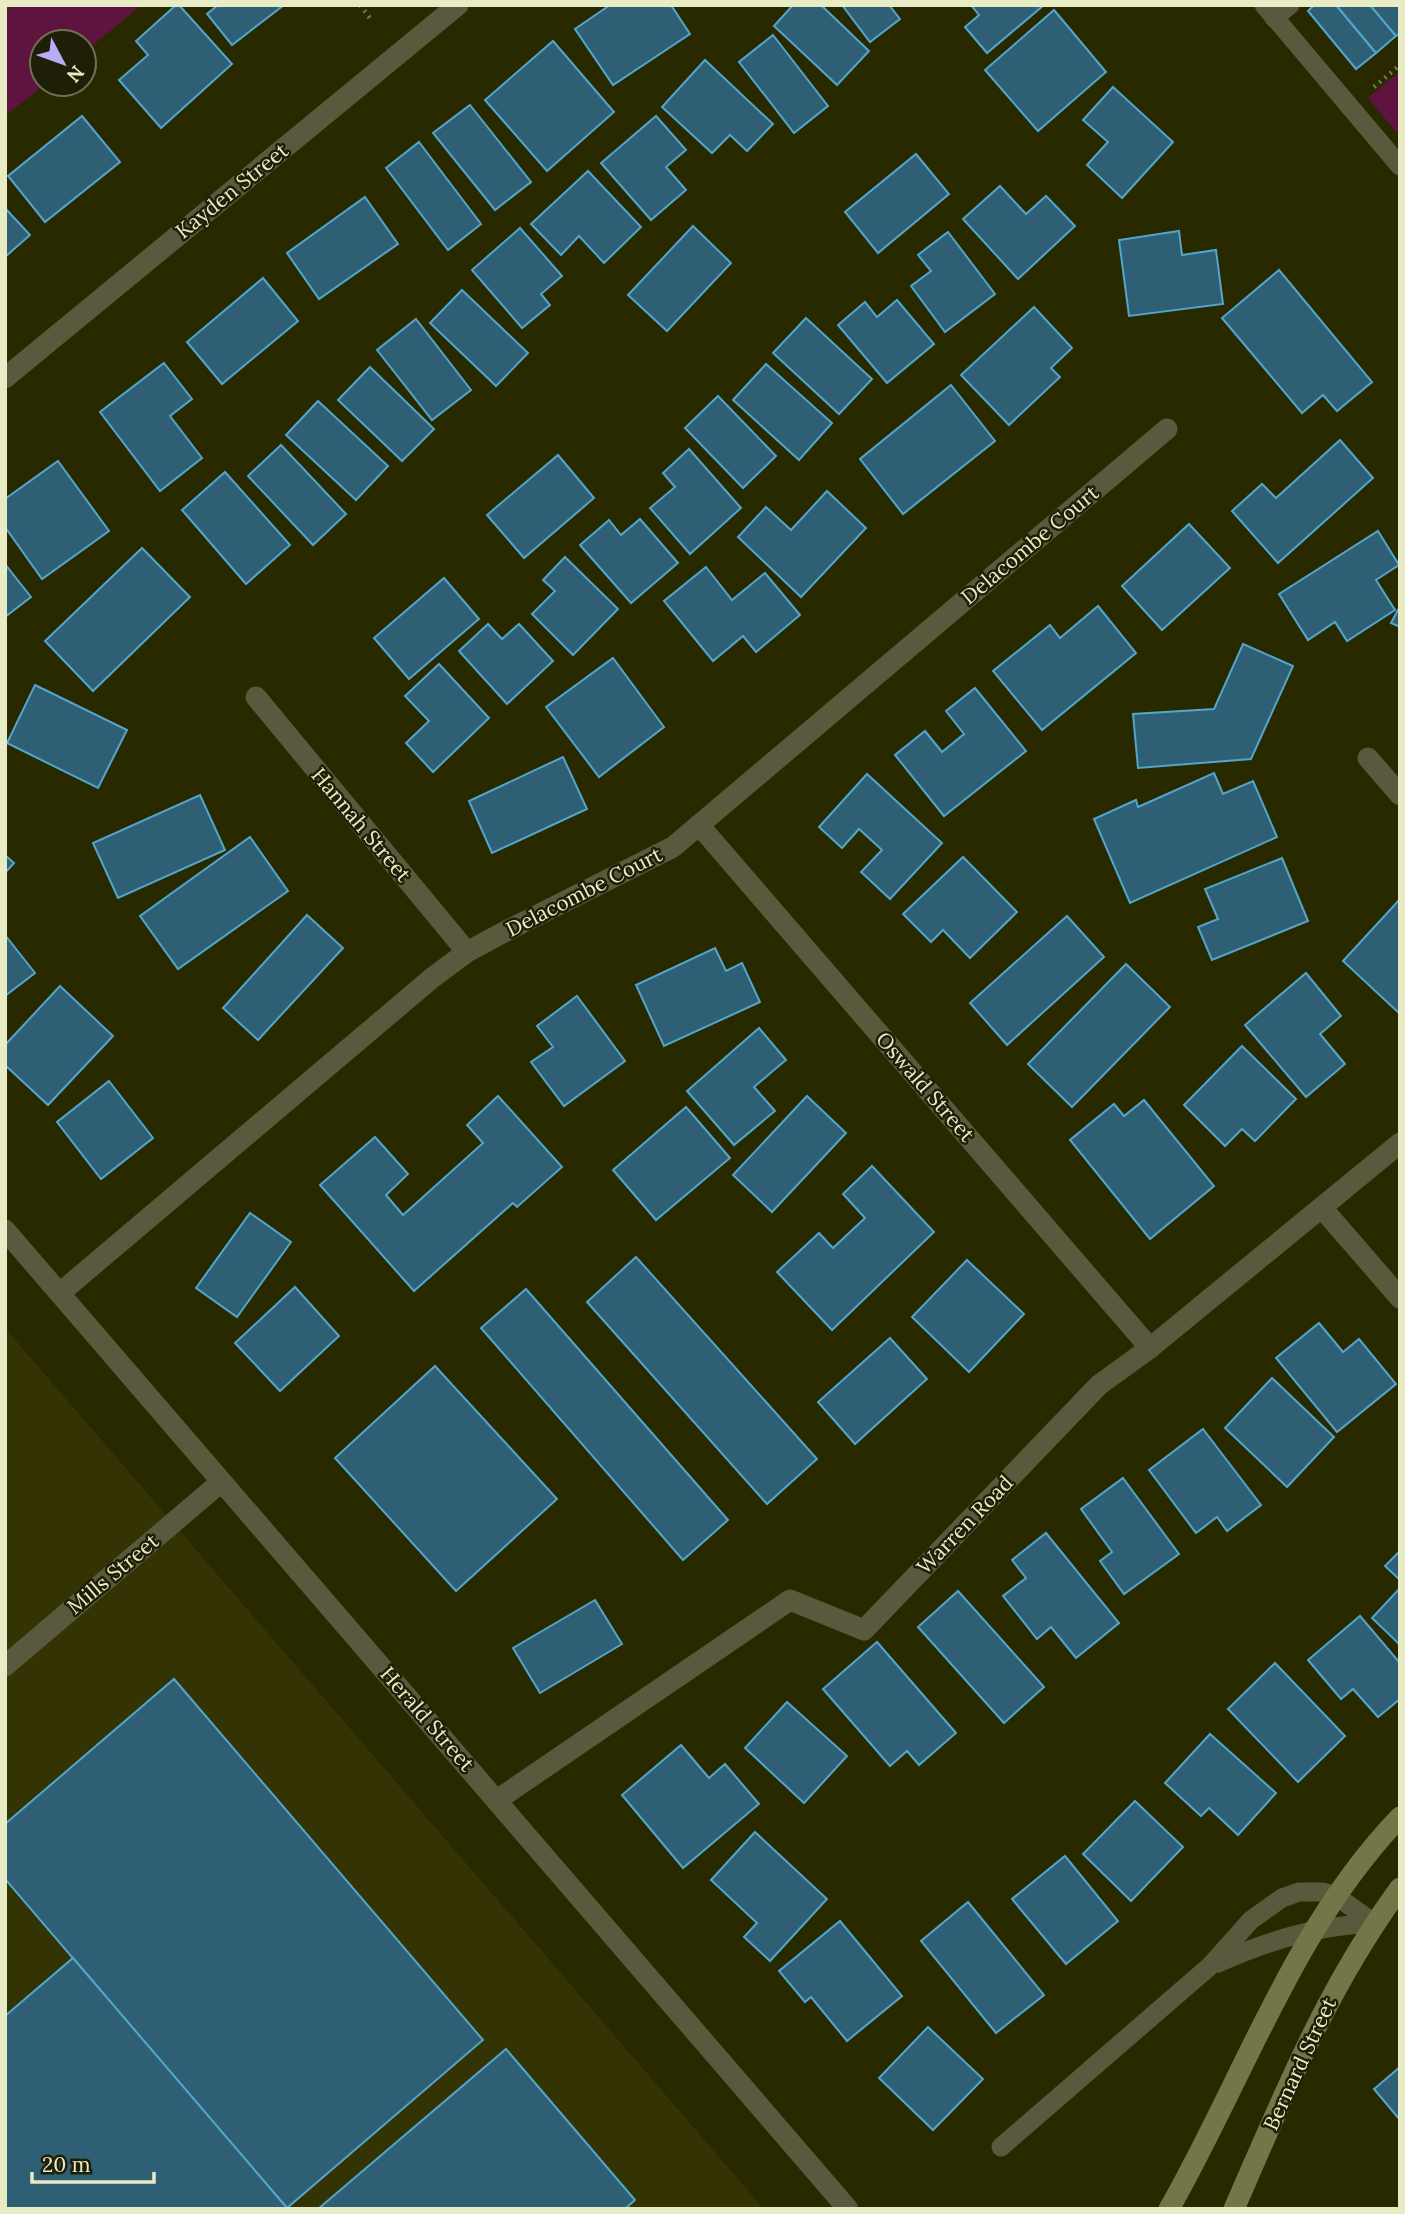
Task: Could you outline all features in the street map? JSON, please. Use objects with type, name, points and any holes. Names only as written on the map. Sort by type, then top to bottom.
[{"type":"street","name":"Kayden Street","points":[[5,377],[458,5]]},
{"type":"street","name":"Delacombe Court","points":[[60,1293],[432,978],[467,953],[654,859],[699,825],[1167,429]]},
{"type":"street","name":"Hannah Street","points":[[256,697],[467,953]]},
{"type":"street","points":[[1368,758],[1400,795]]},
{"type":"street","name":"Oswald Street","points":[[699,825],[1150,1348]]},
{"type":"street","name":"Warren Road","points":[[497,1800],[790,1600],[864,1630],[1099,1385],[1150,1348],[1400,1143]]},
{"type":"street","points":[[1322,1208],[1400,1298]]},
{"type":"street","name":"Herald Street","points":[[5,1230],[848,2209]]},
{"type":"street","name":"Mills Street","points":[[5,1666],[221,1482]]},
{"type":"street","points":[[1169,2209],[1313,1930],[1336,1896],[1400,1817]]},
{"type":"street","name":"Bernard Street","points":[[1234,2209],[1316,2021],[1374,1923],[1400,1888]]},
{"type":"lane","points":[[1276,10],[1400,166]]},
{"type":"lane","points":[[1001,2147],[1210,1966],[1251,1920],[1282,1898],[1299,1892],[1323,1892],[1336,1896],[1374,1923]]},
{"type":"lane","points":[[1210,1966],[1270,1940],[1338,1925],[1374,1923]]},
{"type":"path","points":[[360,5],[372,21]]},
{"type":"shaded area","points":[[5,5],[142,5],[98,41],[98,28],[28,28],[28,98],[5,116]]},
{"type":"shaded area","points":[[1400,71],[1400,129],[1396,132],[1368,98]]},
{"type":"shaded area","points":[[5,1328],[764,2209],[5,2209]]},
{"type":"building","points":[[179,5],[232,64],[161,128],[119,80],[148,55],[136,41]]},
{"type":"building","points":[[218,5],[284,5],[232,45],[207,14]]},
{"type":"building","points":[[610,5],[671,5],[690,34],[613,85],[575,29]]},
{"type":"building","points":[[793,5],[821,5],[869,51],[837,85],[774,26]]},
{"type":"building","points":[[842,5],[889,5],[900,19],[870,42]]},
{"type":"building","points":[[971,5],[1044,5],[987,53],[965,27],[979,15]]},
{"type":"building","points":[[1314,5],[1336,5],[1376,53],[1356,69],[1308,11]]},
{"type":"building","points":[[1336,5],[1370,5],[1396,36],[1376,53]]},
{"type":"building","points":[[1370,5],[1400,5],[1400,33],[1396,36]]},
{"type":"building","points":[[1054,10],[1106,72],[1038,131],[985,70]]},
{"type":"building","points":[[773,35],[828,106],[794,133],[739,62]]},
{"type":"building","points":[[553,41],[614,112],[547,171],[485,100]]},
{"type":"building","points":[[705,60],[773,124],[747,151],[730,135],[712,153],[662,107]]},
{"type":"building","points":[[1113,87],[1173,142],[1122,198],[1087,165],[1108,142],[1083,120]]},
{"type":"building","points":[[470,105],[531,182],[495,210],[433,133]]},
{"type":"building","points":[[82,116],[120,162],[45,222],[8,176]]},
{"type":"building","points":[[656,116],[686,150],[666,167],[686,190],[651,220],[601,163]]},
{"type":"building","points":[[419,142],[481,224],[448,250],[386,168]]},
{"type":"building","points":[[916,154],[949,194],[878,253],[845,212]]},
{"type":"building","points":[[588,171],[641,227],[604,263],[579,236],[561,255],[531,224]]},
{"type":"building","points":[[1000,186],[1026,214],[1046,196],[1075,226],[1018,279],[963,219]]},
{"type":"building","points":[[365,197],[398,244],[319,299],[287,253]]},
{"type":"building","points":[[5,208],[30,235],[5,257]]},
{"type":"building","points":[[693,226],[731,263],[667,331],[628,295]]},
{"type":"building","points":[[520,228],[562,276],[541,294],[550,305],[522,328],[472,270]]},
{"type":"building","points":[[1179,231],[1182,255],[1216,250],[1223,304],[1129,316],[1119,240]]},
{"type":"building","points":[[948,232],[995,294],[945,332],[911,286],[931,271],[918,255]]},
{"type":"building","points":[[1279,270],[1372,382],[1337,411],[1323,395],[1302,413],[1222,318]]},
{"type":"building","points":[[263,278],[298,321],[222,384],[187,342]]},
{"type":"building","points":[[462,290],[528,353],[496,386],[430,323]]},
{"type":"building","points":[[897,300],[934,344],[887,383],[838,325],[865,302],[877,317]]},
{"type":"building","points":[[1034,307],[1072,348],[1051,368],[1060,377],[1009,425],[961,375]]},
{"type":"building","points":[[806,318],[872,379],[839,414],[773,353]]},
{"type":"building","points":[[416,319],[471,390],[432,420],[377,350]]},
{"type":"building","points":[[164,363],[192,399],[170,416],[202,458],[160,491],[100,412]]},
{"type":"building","points":[[766,364],[832,423],[799,460],[733,400]]},
{"type":"building","points":[[370,367],[434,429],[402,461],[338,400]]},
{"type":"building","points":[[951,385],[995,441],[903,514],[860,459]]},
{"type":"building","points":[[718,396],[776,456],[743,488],[685,428]]},
{"type":"building","points":[[318,401],[388,466],[356,500],[286,435]]},
{"type":"building","points":[[1340,440],[1373,478],[1278,563],[1232,511],[1262,484],[1276,498]]},
{"type":"building","points":[[281,445],[346,514],[313,545],[248,476]]},
{"type":"building","points":[[689,449],[741,508],[690,554],[650,508],[675,487],[663,473]]},
{"type":"building","points":[[558,455],[594,498],[524,558],[487,515]]},
{"type":"building","points":[[58,461],[109,531],[42,579],[5,527],[5,499]]},
{"type":"building","points":[[225,472],[290,545],[246,584],[182,510]]},
{"type":"building","points":[[827,491],[866,528],[801,597],[738,537],[766,507],[791,530]]},
{"type":"building","points":[[640,519],[678,563],[631,603],[580,545],[609,520],[621,535]]},
{"type":"building","points":[[1189,524],[1230,568],[1162,630],[1122,586]]},
{"type":"building","points":[[1378,531],[1399,565],[1376,580],[1395,610],[1347,641],[1335,622],[1308,640],[1279,594]]},
{"type":"building","points":[[142,548],[190,597],[93,691],[45,641]]},
{"type":"building","points":[[565,557],[618,609],[573,655],[532,614],[555,591],[543,580]]},
{"type":"building","points":[[5,564],[31,597],[5,617]]},
{"type":"building","points":[[706,567],[732,600],[765,573],[800,615],[756,652],[743,636],[713,661],[664,601]]},
{"type":"building","points":[[444,578],[479,619],[409,679],[374,638]]},
{"type":"building","points":[[1098,606],[1136,653],[1042,730],[993,671],[1050,625],[1060,638]]},
{"type":"building","points":[[1400,606],[1400,627],[1391,623]]},
{"type":"building","points":[[488,624],[502,639],[519,624],[553,661],[507,704],[459,651]]},
{"type":"building","points":[[1243,644],[1293,666],[1251,759],[1138,768],[1133,714],[1214,709]]},
{"type":"building","points":[[613,658],[664,727],[599,777],[546,707]]},
{"type":"building","points":[[439,664],[489,718],[433,772],[406,743],[429,721],[405,696]]},
{"type":"building","points":[[35,685],[127,730],[98,788],[7,743]]},
{"type":"building","points":[[975,688],[1026,751],[944,816],[895,755],[925,731],[942,752],[964,734],[946,711]]},
{"type":"building","points":[[563,757],[587,809],[492,853],[469,801]]},
{"type":"building","points":[[1214,773],[1223,794],[1253,781],[1277,837],[1130,903],[1094,819],[1136,800],[1138,807]]},
{"type":"building","points":[[867,774],[942,843],[890,899],[861,872],[882,850],[859,829],[842,848],[819,827]]},
{"type":"building","points":[[200,795],[225,850],[118,898],[93,843]]},
{"type":"building","points":[[250,837],[288,891],[178,969],[140,916]]},
{"type":"building","points":[[5,855],[14,863],[5,873]]},
{"type":"building","points":[[963,857],[1017,912],[970,958],[943,930],[931,942],[903,914]]},
{"type":"building","points":[[1282,858],[1308,921],[1212,960],[1198,927],[1218,919],[1205,889]]},
{"type":"building","points":[[1400,899],[1400,1014],[1343,961]]},
{"type":"building","points":[[307,915],[343,948],[258,1040],[223,1008]]},
{"type":"building","points":[[1067,916],[1104,957],[1007,1045],[970,1003]]},
{"type":"building","points":[[5,935],[35,973],[5,996]]},
{"type":"building","points":[[715,948],[726,971],[742,963],[760,1002],[664,1046],[636,985]]},
{"type":"building","points":[[1126,964],[1170,1007],[1072,1107],[1028,1064]]},
{"type":"building","points":[[1306,973],[1341,1016],[1320,1034],[1345,1064],[1306,1097],[1245,1025]]},
{"type":"building","points":[[60,986],[113,1036],[48,1105],[5,1065],[5,1045]]},
{"type":"building","points":[[577,996],[625,1061],[564,1106],[531,1062],[553,1047],[537,1026]]},
{"type":"building","points":[[759,1028],[786,1060],[754,1087],[775,1111],[734,1145],[687,1091]]},
{"type":"building","points":[[1242,1046],[1296,1099],[1255,1141],[1242,1129],[1225,1146],[1184,1105]]},
{"type":"building","points":[[109,1081],[153,1138],[101,1179],[57,1122]]},
{"type":"building","points":[[498,1096],[562,1167],[517,1207],[513,1203],[414,1291],[320,1185],[375,1137],[408,1174],[386,1195],[403,1215],[483,1143],[467,1125]]},
{"type":"building","points":[[807,1096],[846,1133],[772,1212],[733,1175]]},
{"type":"building","points":[[1144,1100],[1214,1186],[1150,1239],[1070,1140],[1114,1104],[1124,1116]]},
{"type":"building","points":[[686,1107],[730,1158],[656,1220],[613,1170]]},
{"type":"building","points":[[872,1166],[934,1232],[832,1330],[777,1272],[819,1233],[833,1248],[865,1218],[843,1194]]},
{"type":"building","points":[[250,1213],[291,1242],[237,1317],[196,1288]]},
{"type":"building","points":[[636,1257],[817,1459],[767,1504],[587,1302]]},
{"type":"building","points":[[967,1260],[1024,1314],[969,1372],[912,1317]]},
{"type":"building","points":[[295,1287],[339,1336],[280,1391],[235,1343]]},
{"type":"building","points":[[526,1289],[728,1520],[683,1560],[481,1328]]},
{"type":"building","points":[[1319,1323],[1343,1352],[1359,1339],[1396,1384],[1337,1432],[1276,1358]]},
{"type":"building","points":[[890,1338],[927,1379],[855,1444],[818,1402]]},
{"type":"building","points":[[435,1366],[557,1499],[456,1591],[335,1458]]},
{"type":"building","points":[[1272,1378],[1334,1437],[1287,1487],[1225,1428]]},
{"type":"building","points":[[1203,1429],[1261,1505],[1227,1531],[1217,1517],[1196,1533],[1149,1470]]},
{"type":"building","points":[[1123,1478],[1179,1554],[1124,1594],[1100,1561],[1112,1552],[1081,1509]]},
{"type":"building","points":[[1046,1533],[1119,1623],[1076,1658],[1051,1627],[1037,1639],[1003,1596],[1026,1578],[1012,1560]]},
{"type":"building","points":[[1400,1551],[1400,1580],[1385,1566]]},
{"type":"building","points":[[1400,1588],[1400,1645],[1372,1618]]},
{"type":"building","points":[[958,1591],[1044,1687],[1004,1723],[918,1627]]},
{"type":"building","points":[[595,1600],[622,1644],[540,1693],[513,1648]]},
{"type":"building","points":[[1360,1616],[1400,1663],[1400,1699],[1378,1717],[1353,1689],[1341,1699],[1308,1660]]},
{"type":"building","points":[[877,1642],[956,1733],[919,1765],[907,1751],[890,1766],[823,1689]]},
{"type":"building","points":[[1275,1663],[1345,1736],[1298,1782],[1228,1709]]},
{"type":"building","points":[[174,1679],[483,2040],[287,2208],[5,1879],[5,1824]]},
{"type":"building","points":[[787,1702],[847,1756],[804,1803],[745,1748]]},
{"type":"building","points":[[1210,1734],[1276,1793],[1238,1835],[1209,1808],[1201,1816],[1165,1783]]},
{"type":"building","points":[[681,1745],[709,1778],[725,1764],[759,1804],[683,1868],[622,1795]]},
{"type":"building","points":[[1135,1801],[1183,1847],[1131,1901],[1083,1854]]},
{"type":"building","points":[[755,1832],[827,1899],[770,1961],[744,1937],[757,1923],[711,1880]]},
{"type":"building","points":[[1065,1856],[1118,1921],[1066,1964],[1012,1899]]},
{"type":"building","points":[[968,1902],[1044,1995],[996,2033],[921,1941]]},
{"type":"building","points":[[840,1921],[902,1996],[847,2041],[811,1997],[805,2002],[779,1971]]},
{"type":"building","points":[[73,1958],[286,2209],[5,2209],[5,2016]]},
{"type":"building","points":[[928,2027],[983,2079],[933,2130],[879,2078]]},
{"type":"building","points":[[506,2049],[635,2200],[625,2209],[318,2209]]},
{"type":"building","points":[[1400,2067],[1400,2120],[1374,2089]]}]
